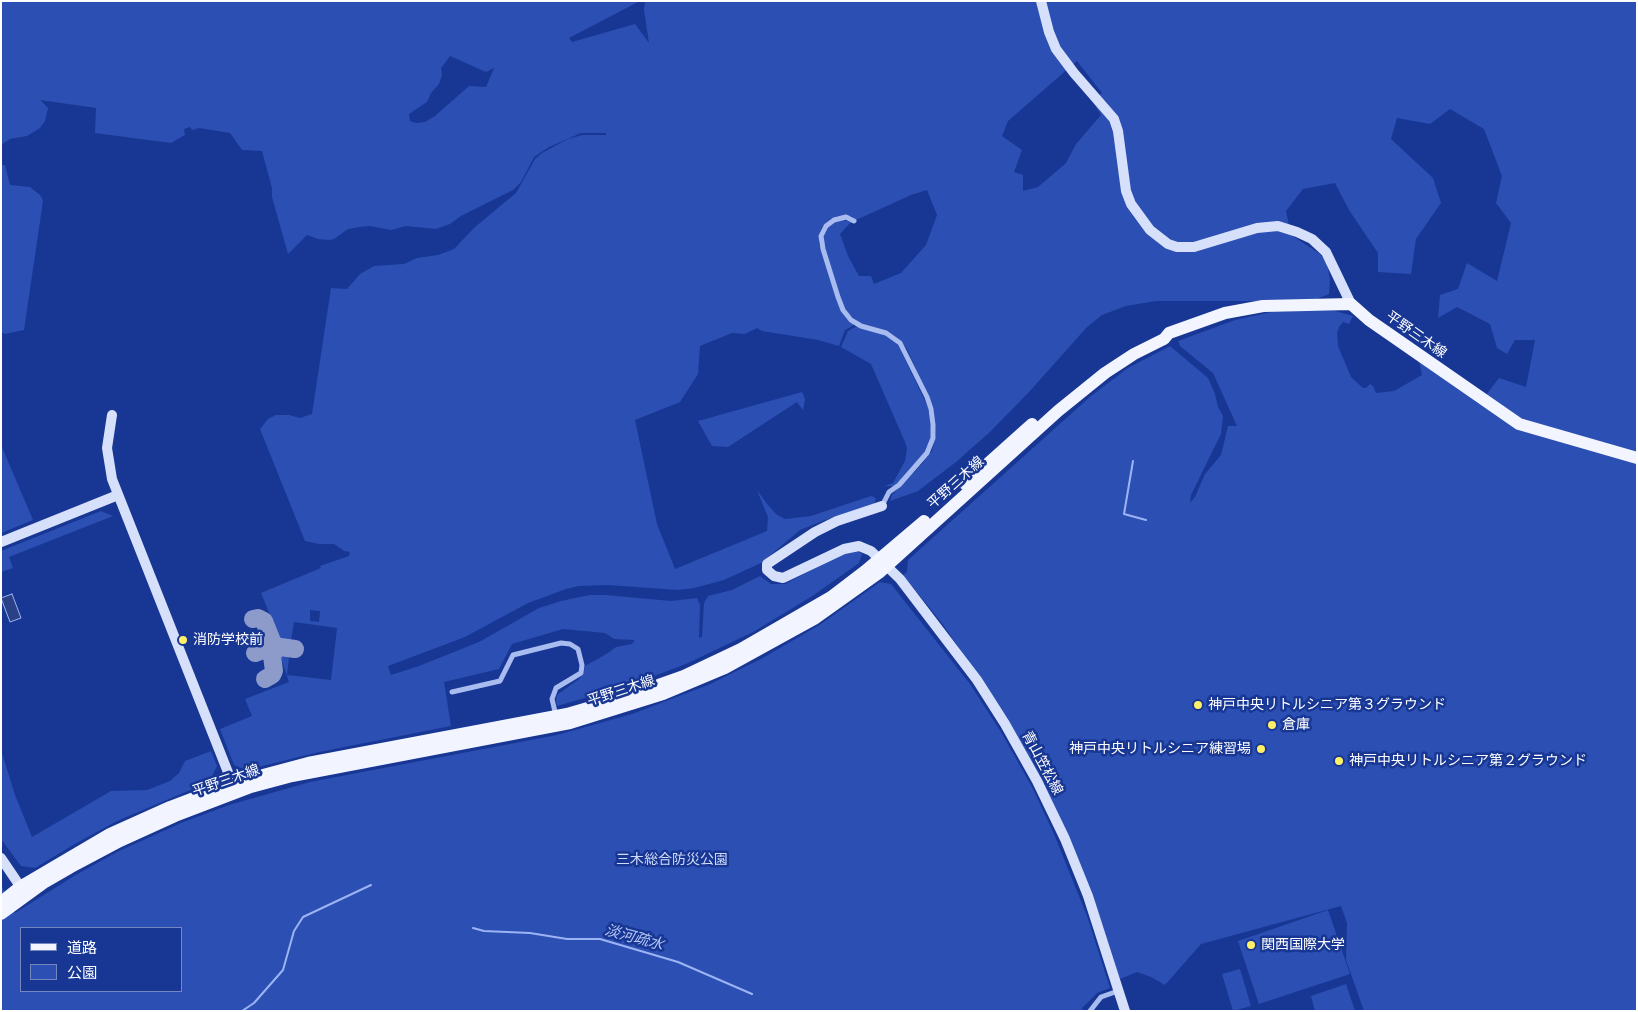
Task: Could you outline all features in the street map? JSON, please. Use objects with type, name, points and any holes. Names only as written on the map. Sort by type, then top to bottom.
[{"type":"main road","name":"平野三木線","points":[[235,788],[570,723],[645,700],[726,668],[790,633],[835,605],[1080,392],[1121,362],[1164,339],[1169,333],[1225,313],[1250,307],[1351,304],[1369,320],[1519,424],[1637,458]]},
{"type":"main road","name":"平野三木線","points":[[1,902],[142,830],[235,788],[308,763],[556,716],[629,696],[684,676],[774,631],[883,562]]},
{"type":"main road","name":"平野三木線","points":[[1,914],[23,891]]},
{"type":"street","points":[[1041,1],[1056,49],[1114,119],[1118,131],[1126,191],[1131,204],[1150,230],[1168,244],[1176,247],[1194,247],[1262,228],[1278,226],[1297,232],[1312,239],[1326,252],[1351,304]]},
{"type":"street","points":[[854,220],[846,218],[834,220],[826,226],[821,236],[825,258],[840,304],[851,320],[866,328],[886,333],[900,343],[927,397],[933,425],[933,438],[928,453],[899,485],[889,492],[882,506]]},
{"type":"street","points":[[112,415],[108,443],[108,458],[112,479],[235,788]]},
{"type":"street","points":[[1,542],[118,495]]},
{"type":"street","name":"青山笠松線","points":[[882,506],[821,528],[767,564],[766,567],[771,575],[783,578],[844,549],[855,546],[867,549],[900,579],[977,680],[1005,724],[1033,774],[1077,868],[1098,924],[1125,1011]]},
{"type":"street","points":[[452,692],[500,681],[513,655],[561,643],[570,644],[578,649],[582,664],[581,673],[556,688],[552,699],[556,716]]},
{"type":"street","points":[[1,858],[23,891]]},
{"type":"street","points":[[1090,1011],[1101,998],[1119,991]]},
{"type":"green space","points":[[1,1],[640,1],[569,38],[572,42],[635,24],[649,43],[644,10],[645,1],[1637,1],[1637,1011],[1364,1011],[1346,960],[1347,923],[1341,906],[1201,944],[1165,985],[1137,972],[1120,979],[1097,909],[983,682],[941,622],[903,575],[907,572],[908,560],[1091,396],[1128,368],[1170,346],[1208,378],[1223,416],[1221,434],[1191,495],[1190,503],[1195,497],[1205,474],[1221,455],[1228,426],[1237,426],[1213,373],[1180,346],[1178,341],[1235,320],[1276,311],[1335,311],[1353,316],[1349,324],[1343,322],[1339,327],[1337,333],[1338,346],[1351,377],[1363,388],[1370,384],[1376,393],[1394,391],[1422,375],[1419,361],[1479,404],[1499,378],[1526,387],[1535,340],[1515,340],[1507,354],[1497,348],[1490,324],[1457,307],[1438,318],[1440,295],[1458,289],[1467,263],[1497,281],[1511,223],[1496,203],[1502,176],[1484,129],[1450,109],[1430,124],[1397,118],[1391,139],[1433,178],[1441,203],[1416,239],[1411,274],[1378,272],[1378,253],[1349,210],[1335,183],[1303,189],[1286,211],[1291,235],[1320,254],[1327,263],[1330,280],[1329,294],[1312,301],[1156,301],[1126,306],[1102,315],[1087,327],[1030,391],[990,432],[956,462],[918,491],[890,501],[892,495],[932,451],[936,434],[933,408],[907,349],[901,342],[884,330],[860,323],[847,313],[823,243],[823,237],[826,229],[834,222],[843,220],[851,222],[840,234],[848,256],[859,276],[871,276],[874,284],[901,273],[926,245],[937,215],[927,190],[911,195],[856,220],[851,216],[838,216],[830,219],[822,227],[819,235],[819,244],[838,304],[845,316],[854,325],[845,330],[839,346],[818,340],[762,331],[757,328],[745,334],[732,333],[700,346],[698,374],[680,402],[635,420],[657,524],[675,569],[767,531],[768,517],[757,490],[777,515],[785,519],[811,516],[871,496],[876,498],[874,504],[800,530],[761,563],[724,580],[678,590],[608,585],[579,586],[566,589],[528,603],[465,637],[388,666],[391,675],[419,666],[479,642],[539,608],[590,595],[671,601],[697,598],[700,605],[699,638],[702,637],[704,603],[708,596],[732,590],[760,576],[771,584],[785,584],[851,551],[858,551],[862,554],[859,563],[814,595],[753,632],[686,664],[630,685],[557,706],[557,695],[583,675],[585,666],[616,647],[632,644],[635,640],[614,639],[605,633],[563,629],[512,644],[499,669],[444,682],[451,726],[319,752],[246,770],[234,765],[220,729],[252,716],[245,699],[289,682],[280,655],[289,657],[287,675],[331,680],[337,628],[294,622],[291,640],[280,639],[261,593],[321,568],[320,566],[349,556],[350,552],[344,551],[334,544],[319,544],[305,541],[260,429],[268,419],[276,415],[289,415],[300,418],[312,414],[331,288],[347,289],[360,274],[374,266],[404,264],[417,258],[438,255],[454,249],[475,227],[516,193],[535,159],[542,153],[568,139],[582,135],[606,135],[606,133],[581,133],[549,147],[534,157],[521,182],[513,190],[461,216],[450,224],[436,229],[406,226],[391,230],[370,226],[359,227],[348,229],[334,239],[329,240],[307,235],[288,254],[272,197],[272,188],[262,151],[242,150],[230,133],[199,128],[192,130],[190,127],[184,129],[185,135],[171,143],[95,133],[96,108],[40,100],[48,108],[45,121],[40,128],[27,136],[10,139],[1,145]],"holes":[[[450,56],[486,72],[494,68],[486,87],[469,86],[435,116],[425,122],[416,123],[410,121],[409,114],[427,102],[431,93],[439,84],[442,75],[441,68]],[[1077,61],[1102,93],[1092,101],[1101,115],[1076,144],[1066,163],[1038,187],[1023,191],[1023,175],[1014,172],[1022,150],[1002,136],[1008,121]],[[310,610],[320,611],[319,622],[310,621]]]},
{"type":"green space","points":[[1,165],[5,165],[10,185],[30,187],[41,196],[43,201],[24,330],[5,334],[1,332]]},
{"type":"green space","points":[[857,326],[885,335],[898,345],[928,407],[931,439],[927,450],[895,486],[885,486],[893,483],[905,461],[907,449],[905,442],[871,364],[841,347],[848,331]]},
{"type":"green space","points":[[802,392],[805,399],[803,410],[797,402],[728,447],[712,446],[698,421]]},
{"type":"green space","points":[[1,445],[33,520],[1,533]]},
{"type":"green space","points":[[101,511],[113,516],[9,557],[13,568],[1,572],[1,551]]},
{"type":"green space","name":"三木総合防災公園","points":[[880,582],[891,584],[970,684],[1001,732],[1033,789],[1054,834],[1087,916],[1110,988],[1097,993],[1082,1008],[1083,1011],[1,1011],[1,885],[15,913],[117,852],[181,823],[229,805],[310,782],[557,735],[632,714],[708,685],[761,659],[821,624]]},
{"type":"green space","points":[[1,750],[15,795],[32,837],[111,791],[147,790],[170,781],[179,773],[185,761],[211,751],[217,766],[209,782],[117,821],[35,868],[21,866],[1,839]]},
{"type":"green space","points":[[1328,910],[1350,974],[1259,1004],[1238,941]]},
{"type":"green space","points":[[1240,969],[1251,1006],[1233,1011],[1222,974]]},
{"type":"green space","points":[[1346,984],[1355,1011],[1315,1011],[1311,996]]},
{"type":"shaded area","points":[[12,594],[21,618],[10,622],[1,598]]},
{"type":"waterway","points":[[1133,461],[1124,514],[1146,520]]},
{"type":"waterway","name":"淡河疏水","points":[[242,1011],[254,1003],[283,970],[294,931],[303,917],[371,885]]},
{"type":"waterway","name":"淡河疏水","points":[[473,928],[484,931],[530,933],[567,939],[600,939],[678,962],[752,994]]},
{"type":"taxiway","points":[[253,619],[258,618],[264,621],[276,647]]},
{"type":"taxiway","points":[[255,653],[273,646],[295,649]]},
{"type":"taxiway","points":[[265,679],[272,675],[274,671],[272,656],[276,649],[281,647]]},
{"type":"place","name":"消防学校前","points":[[183,640]]},
{"type":"place","name":"神戸中央リトルシニア第３グラウンド","points":[[1198,705]]},
{"type":"place","name":"倉庫","points":[[1272,725]]},
{"type":"place","name":"神戸中央リトルシニア練習場","points":[[1261,749]]},
{"type":"place","name":"神戸中央リトルシニア第２グラウンド","points":[[1339,761]]},
{"type":"place","name":"関西国際大学","points":[[1251,945]]}]
